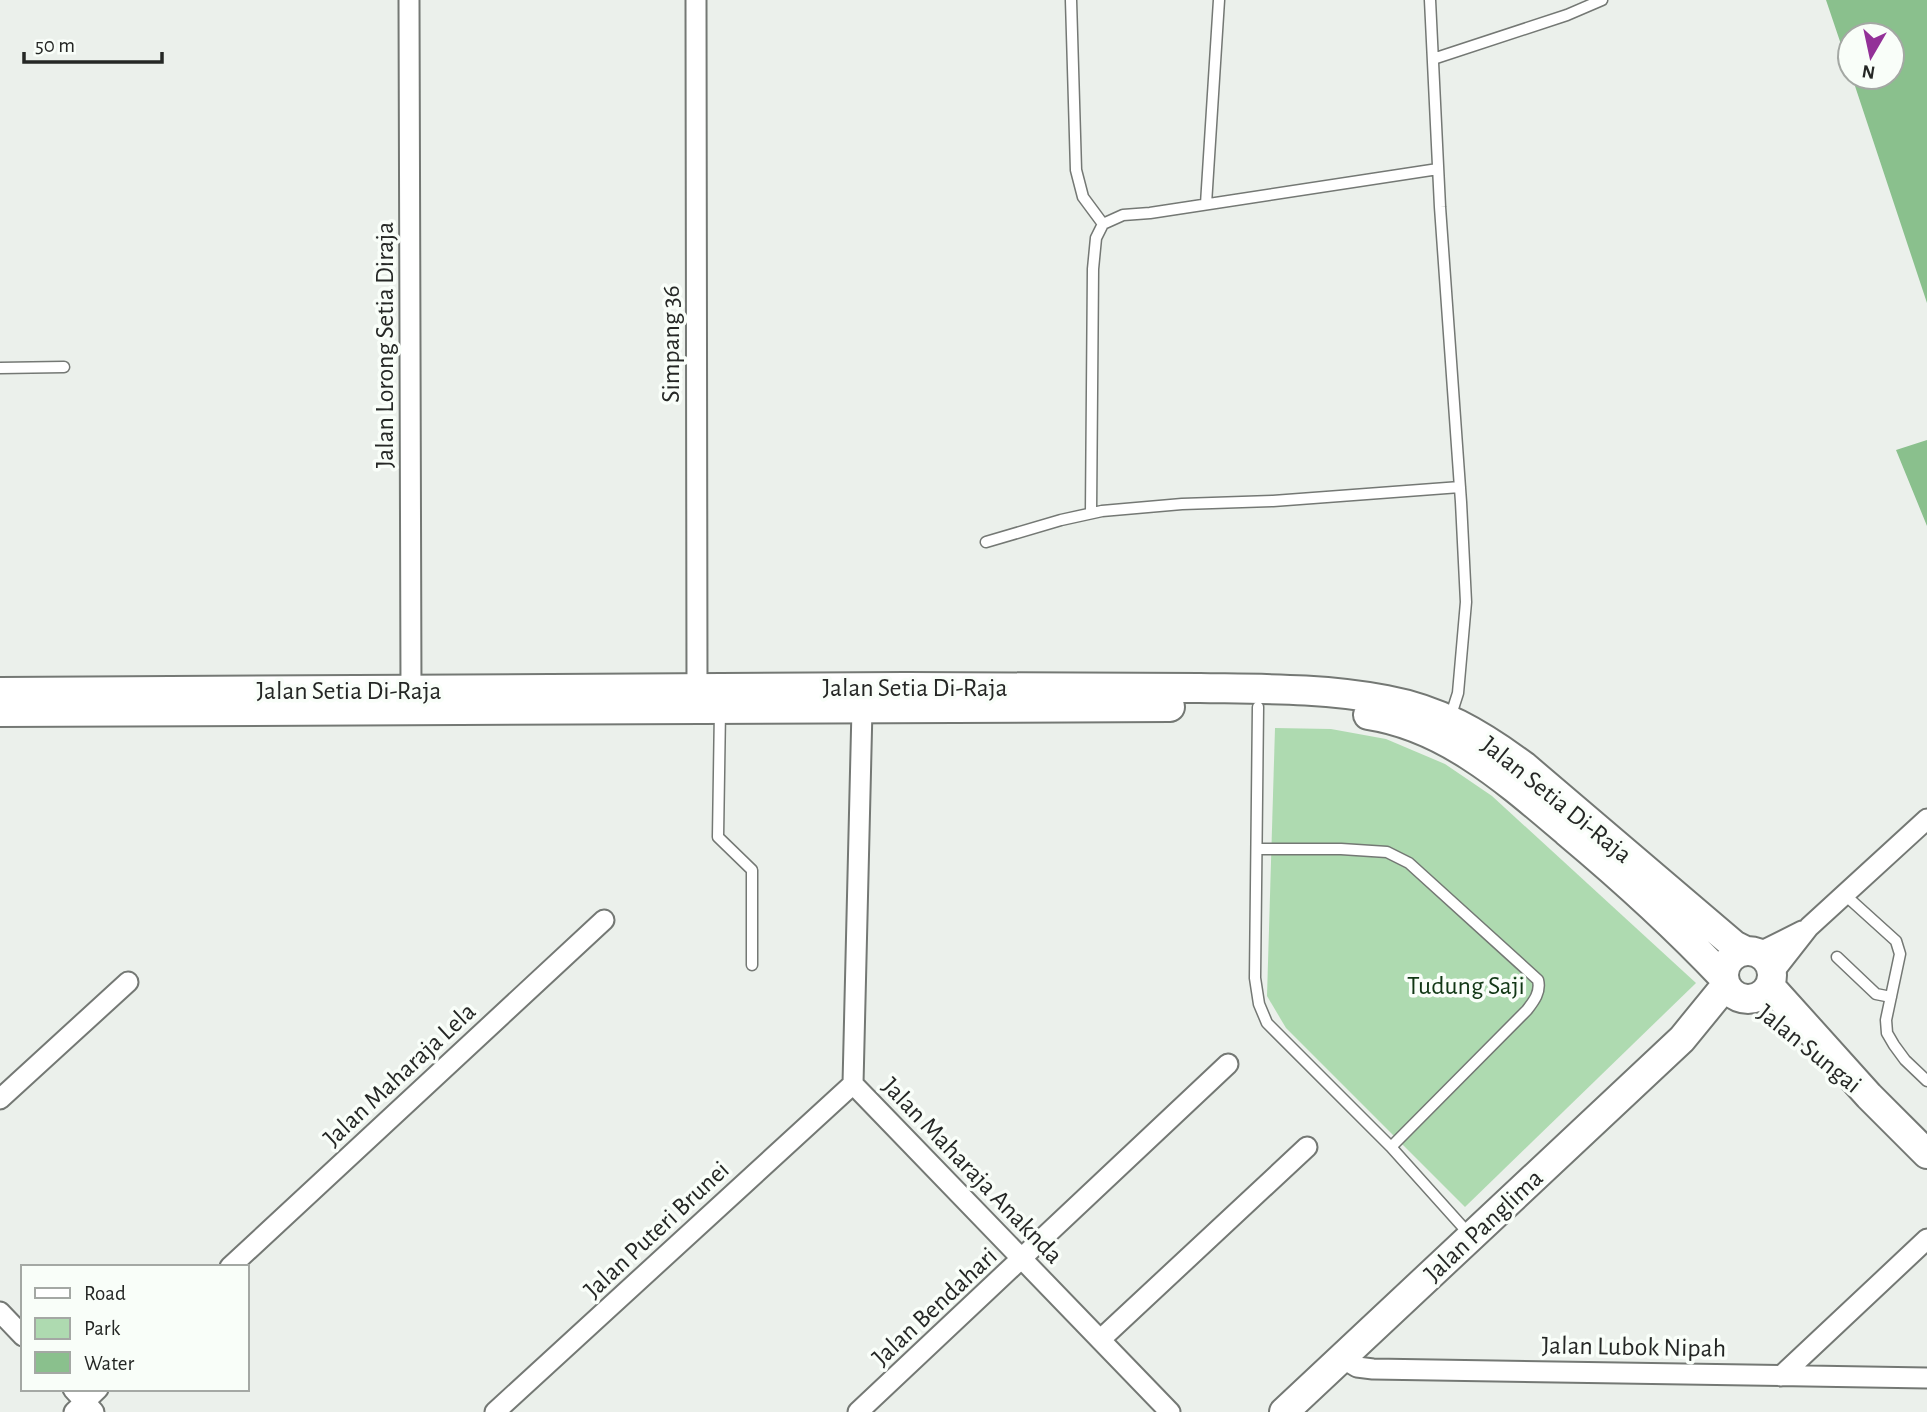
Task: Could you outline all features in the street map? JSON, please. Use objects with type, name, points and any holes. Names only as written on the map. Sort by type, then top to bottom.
[{"type":"main road","name":"Jalan Setia Di-Raja","points":[[0,692],[1085,687],[1316,691],[1372,697],[1414,706],[1450,719],[1499,747],[1734,945],[1749,978]]},
{"type":"main road","name":"Jalan Setia Di-Raja","points":[[0,712],[1258,707],[1372,715],[1410,726],[1459,749],[1500,775],[1653,907],[1749,978]]},
{"type":"main road","name":"Jalan Panglima","points":[[1284,1412],[1749,978]]},
{"type":"main road","name":"Jalan Sungai","points":[[1749,978],[1927,1154]]},
{"type":"street","name":"Jalan Lorong Setia Diraja","points":[[409,0],[411,690]]},
{"type":"street","name":"Simpang 36","points":[[696,0],[697,688]]},
{"type":"street","name":"Jalan Maharaja Anaknda","points":[[862,709],[853,1084],[1170,1412]]},
{"type":"street","name":"Jalan Panglima","points":[[1749,978],[1927,819]]},
{"type":"street","name":"Jalan Maharaja Lela","points":[[232,1265],[604,920]]},
{"type":"street","points":[[0,1099],[128,982]]},
{"type":"street","name":"Jalan Bendahari","points":[[858,1412],[1228,1064]]},
{"type":"street","name":"Jalan Puteri Brunei","points":[[495,1412],[853,1084]]},
{"type":"street","points":[[1101,1339],[1307,1147]]},
{"type":"street","points":[[1781,1376],[1927,1239]]},
{"type":"street","points":[[0,1312],[21,1334]]},
{"type":"street","name":"Jalan Lubok Nipah","points":[[1342,1358],[1357,1367],[1373,1369],[1927,1378]]},
{"type":"lane","points":[[1071,0],[1076,170],[1083,197],[1102,224]]},
{"type":"lane","points":[[1206,204],[1219,0]]},
{"type":"lane","points":[[1430,0],[1438,169],[1466,602],[1458,693],[1450,719]]},
{"type":"lane","points":[[1433,59],[1567,15],[1602,0]]},
{"type":"lane","points":[[1091,512],[1093,269],[1096,238],[1102,224],[1123,215],[1438,169]]},
{"type":"lane","points":[[0,368],[64,367]]},
{"type":"lane","points":[[986,542],[1091,512],[1460,486]]},
{"type":"lane","points":[[1258,707],[1255,978],[1259,1004],[1267,1023],[1391,1147],[1471,1237]]},
{"type":"lane","points":[[720,709],[718,837],[751,870],[752,965]]},
{"type":"lane","points":[[1257,849],[1387,852],[1409,863],[1538,980],[1540,987],[1527,1010],[1391,1147]]},
{"type":"lane","points":[[1844,894],[1896,941],[1900,954],[1886,1020],[1888,1033],[1905,1060],[1927,1081]]},
{"type":"lane","points":[[1837,957],[1876,995],[1891,997]]},
{"type":"green space","name":"Tudung Saji","points":[[1275,728],[1331,729],[1386,739],[1445,764],[1492,796],[1696,983],[1465,1207],[1286,1028],[1267,996]]},
{"type":"water","points":[[1826,0],[1927,0],[1927,303],[1857,91],[1906,91],[1906,21],[1836,21],[1836,30]]},
{"type":"water","points":[[1927,440],[1927,526],[1896,450]]}]
